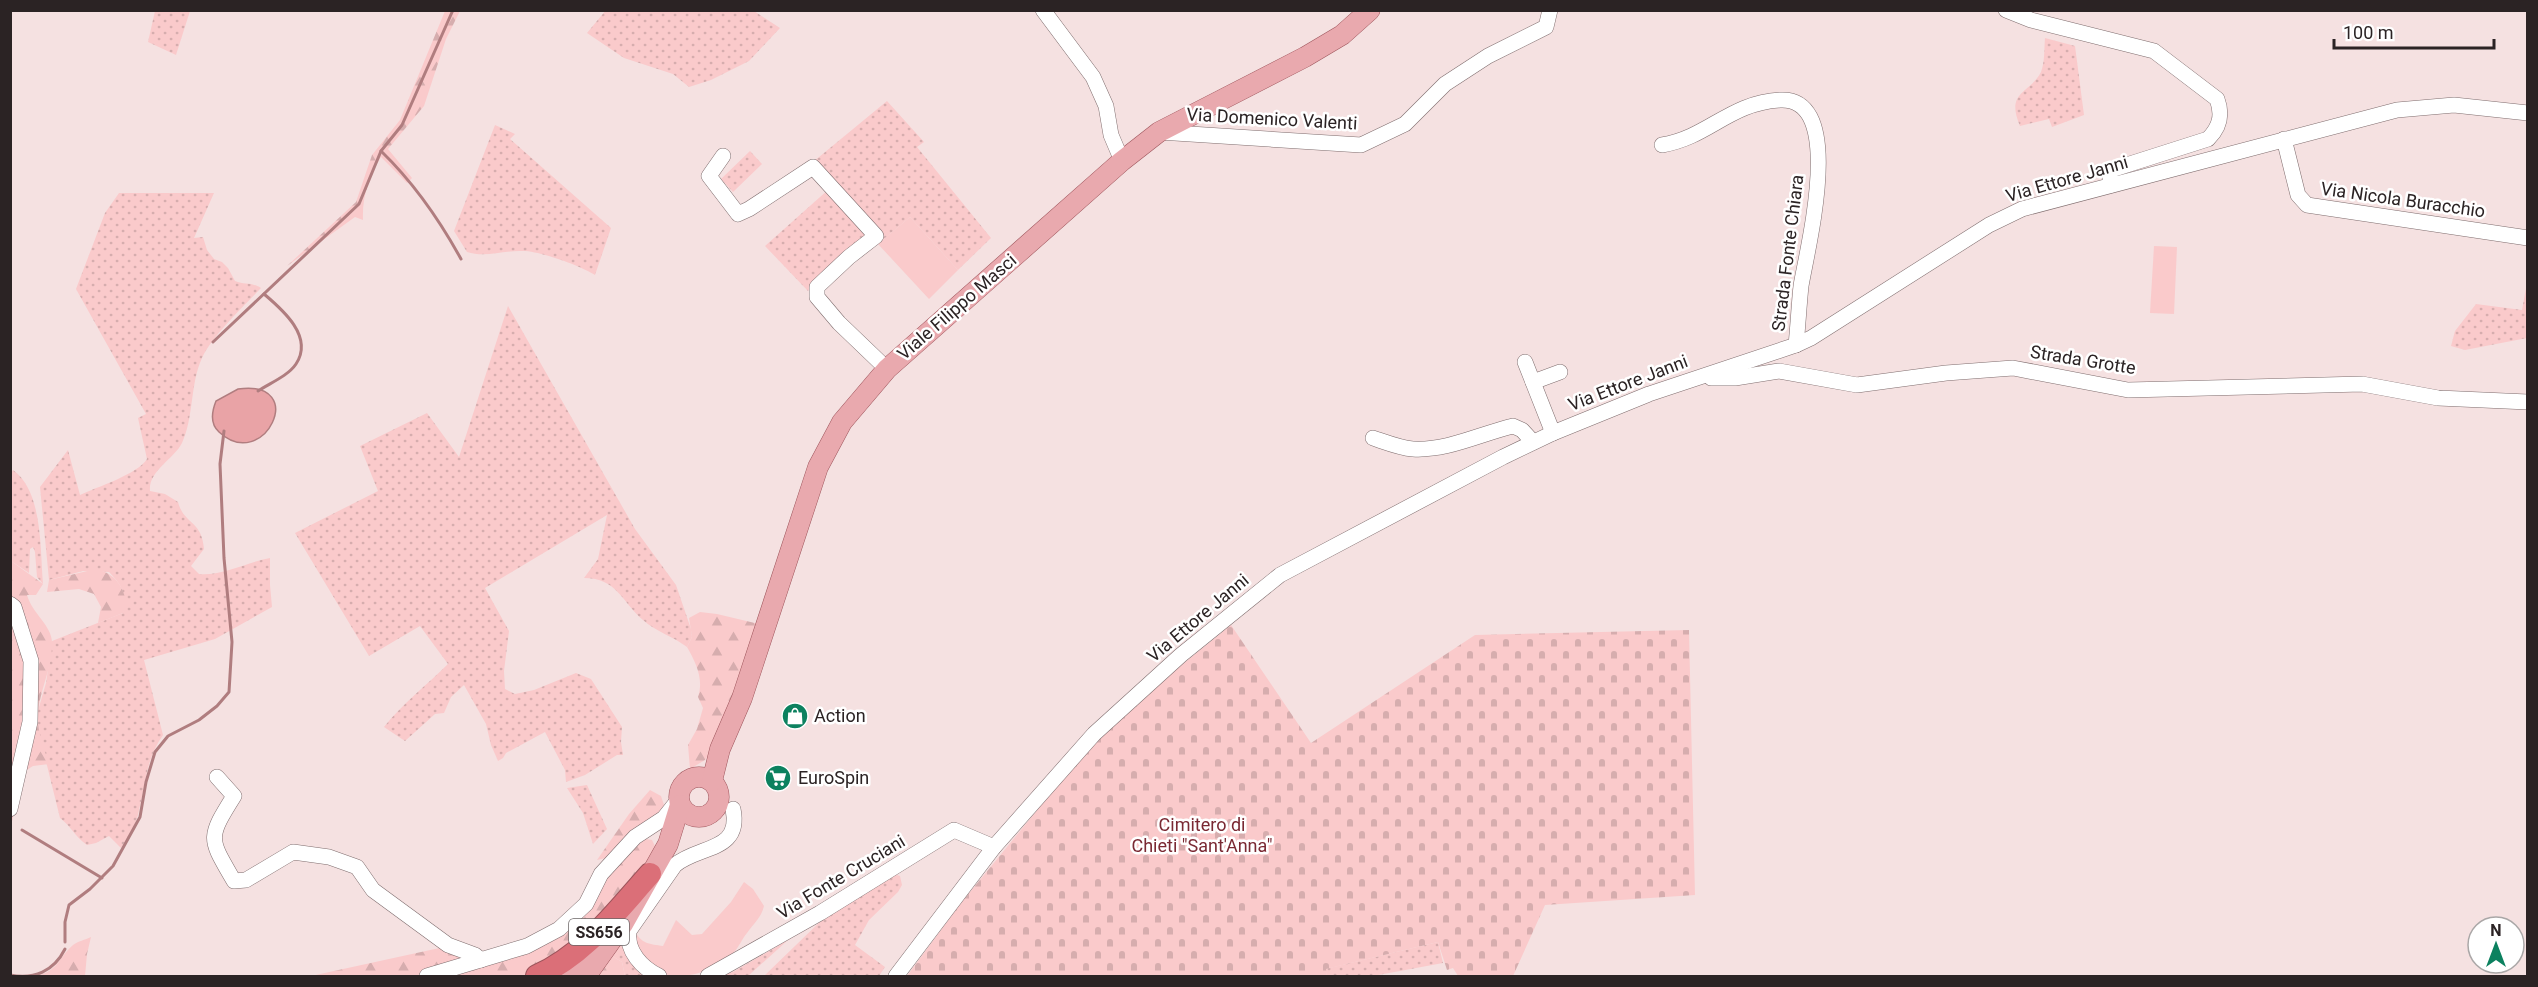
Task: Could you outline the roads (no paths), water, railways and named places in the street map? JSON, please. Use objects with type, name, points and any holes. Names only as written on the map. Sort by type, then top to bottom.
[{"type":"highway","name":"SS656","points":[[537,976],[564,962],[590,942],[653,869]]},
{"type":"main road","name":"Viale Filippo Masci","points":[[704,779],[742,699],[818,467],[842,422],[886,369],[1122,161],[1159,132],[1305,57],[1342,35],[1370,10]]},
{"type":"main road","points":[[586,976],[622,924],[668,844],[684,807],[681,786],[704,779],[719,796],[716,807],[707,815],[684,807]]},
{"type":"main road","points":[[570,976],[587,959],[653,869]]},
{"type":"street","points":[[1043,10],[1093,77],[1106,106],[1112,135],[1122,161]]},
{"type":"street","name":"Via Domenico Valenti","points":[[1159,132],[1361,145],[1405,123],[1445,84],[1488,56],[1546,27],[1550,10]]},
{"type":"street","points":[[2006,10],[2031,20],[2154,51],[2217,99],[2221,110],[2220,121],[2208,139],[2109,171],[2110,185]]},
{"type":"street","name":"Strada Fonte Chiara","points":[[1662,145],[1691,138],[1732,112],[1749,105],[1793,100],[1807,111],[1817,140],[1818,187],[1801,289],[1796,345]]},
{"type":"street","name":"Via Ettore Janni","points":[[896,976],[994,847],[1094,734],[1181,655],[1280,575],[1553,433],[1649,394],[1796,345],[2010,214],[2036,204],[2382,114],[2428,106],[2464,106],[2528,113]]},
{"type":"street","name":"Via Nicola Buracchio","points":[[2284,140],[2298,195],[2307,205],[2528,238]]},
{"type":"street","points":[[723,156],[709,176],[738,214],[813,167],[876,236],[817,287],[817,297],[839,323],[886,369]]},
{"type":"street","points":[[1525,362],[1553,433]]},
{"type":"street","name":"Strada Grotte","points":[[1706,375],[1720,379],[1779,371],[1857,385],[1946,372],[2013,368],[2127,390],[2362,384],[2438,398],[2524,401]]},
{"type":"street","points":[[1533,382],[1560,372]]},
{"type":"street","points":[[1373,438],[1412,449],[1432,448],[1448,446],[1513,426],[1522,430],[1533,442]]},
{"type":"street","points":[[10,604],[14,607],[32,661],[30,722],[10,809]]},
{"type":"street","points":[[217,777],[234,796],[216,825],[213,840],[234,881],[246,880],[293,852],[329,857],[357,867],[373,890],[448,945],[475,955],[481,960]]},
{"type":"street","points":[[427,976],[544,939],[574,917],[586,904],[601,874],[634,837],[684,807]]},
{"type":"street","points":[[659,976],[651,973],[633,952],[628,940],[629,931],[675,865],[685,856],[715,847],[730,836],[735,824],[733,809]]},
{"type":"street","name":"Via Fonte Cruciani","points":[[708,976],[820,913],[954,830],[994,847]]},
{"type":"street","points":[[646,831],[654,832],[658,837],[653,869]]},
{"type":"waterway","points":[[213,342],[359,204],[381,151],[402,125],[453,10]]},
{"type":"waterway","points":[[381,151],[425,202],[461,259]]},
{"type":"waterway","points":[[258,391],[284,376],[293,368],[301,354],[299,334],[294,325],[264,294]]},
{"type":"waterway","points":[[65,942],[65,922],[69,905],[90,889],[113,866],[140,817],[146,782],[155,752],[168,736],[199,720],[217,706],[229,692],[232,642],[224,558],[220,464],[224,431]]},
{"type":"waterway","points":[[22,830],[102,878]]},
{"type":"waterway","points":[[10,975],[27,976],[42,972],[55,963],[65,949]]},
{"type":"place","name":"Action","points":[[795,716]]},
{"type":"place","name":"EuroSpin","points":[[778,778]]},
{"type":"park label","name":"Cimitero di Chieti \"Sant'Anna\"","points":[[1202,835]]}]
